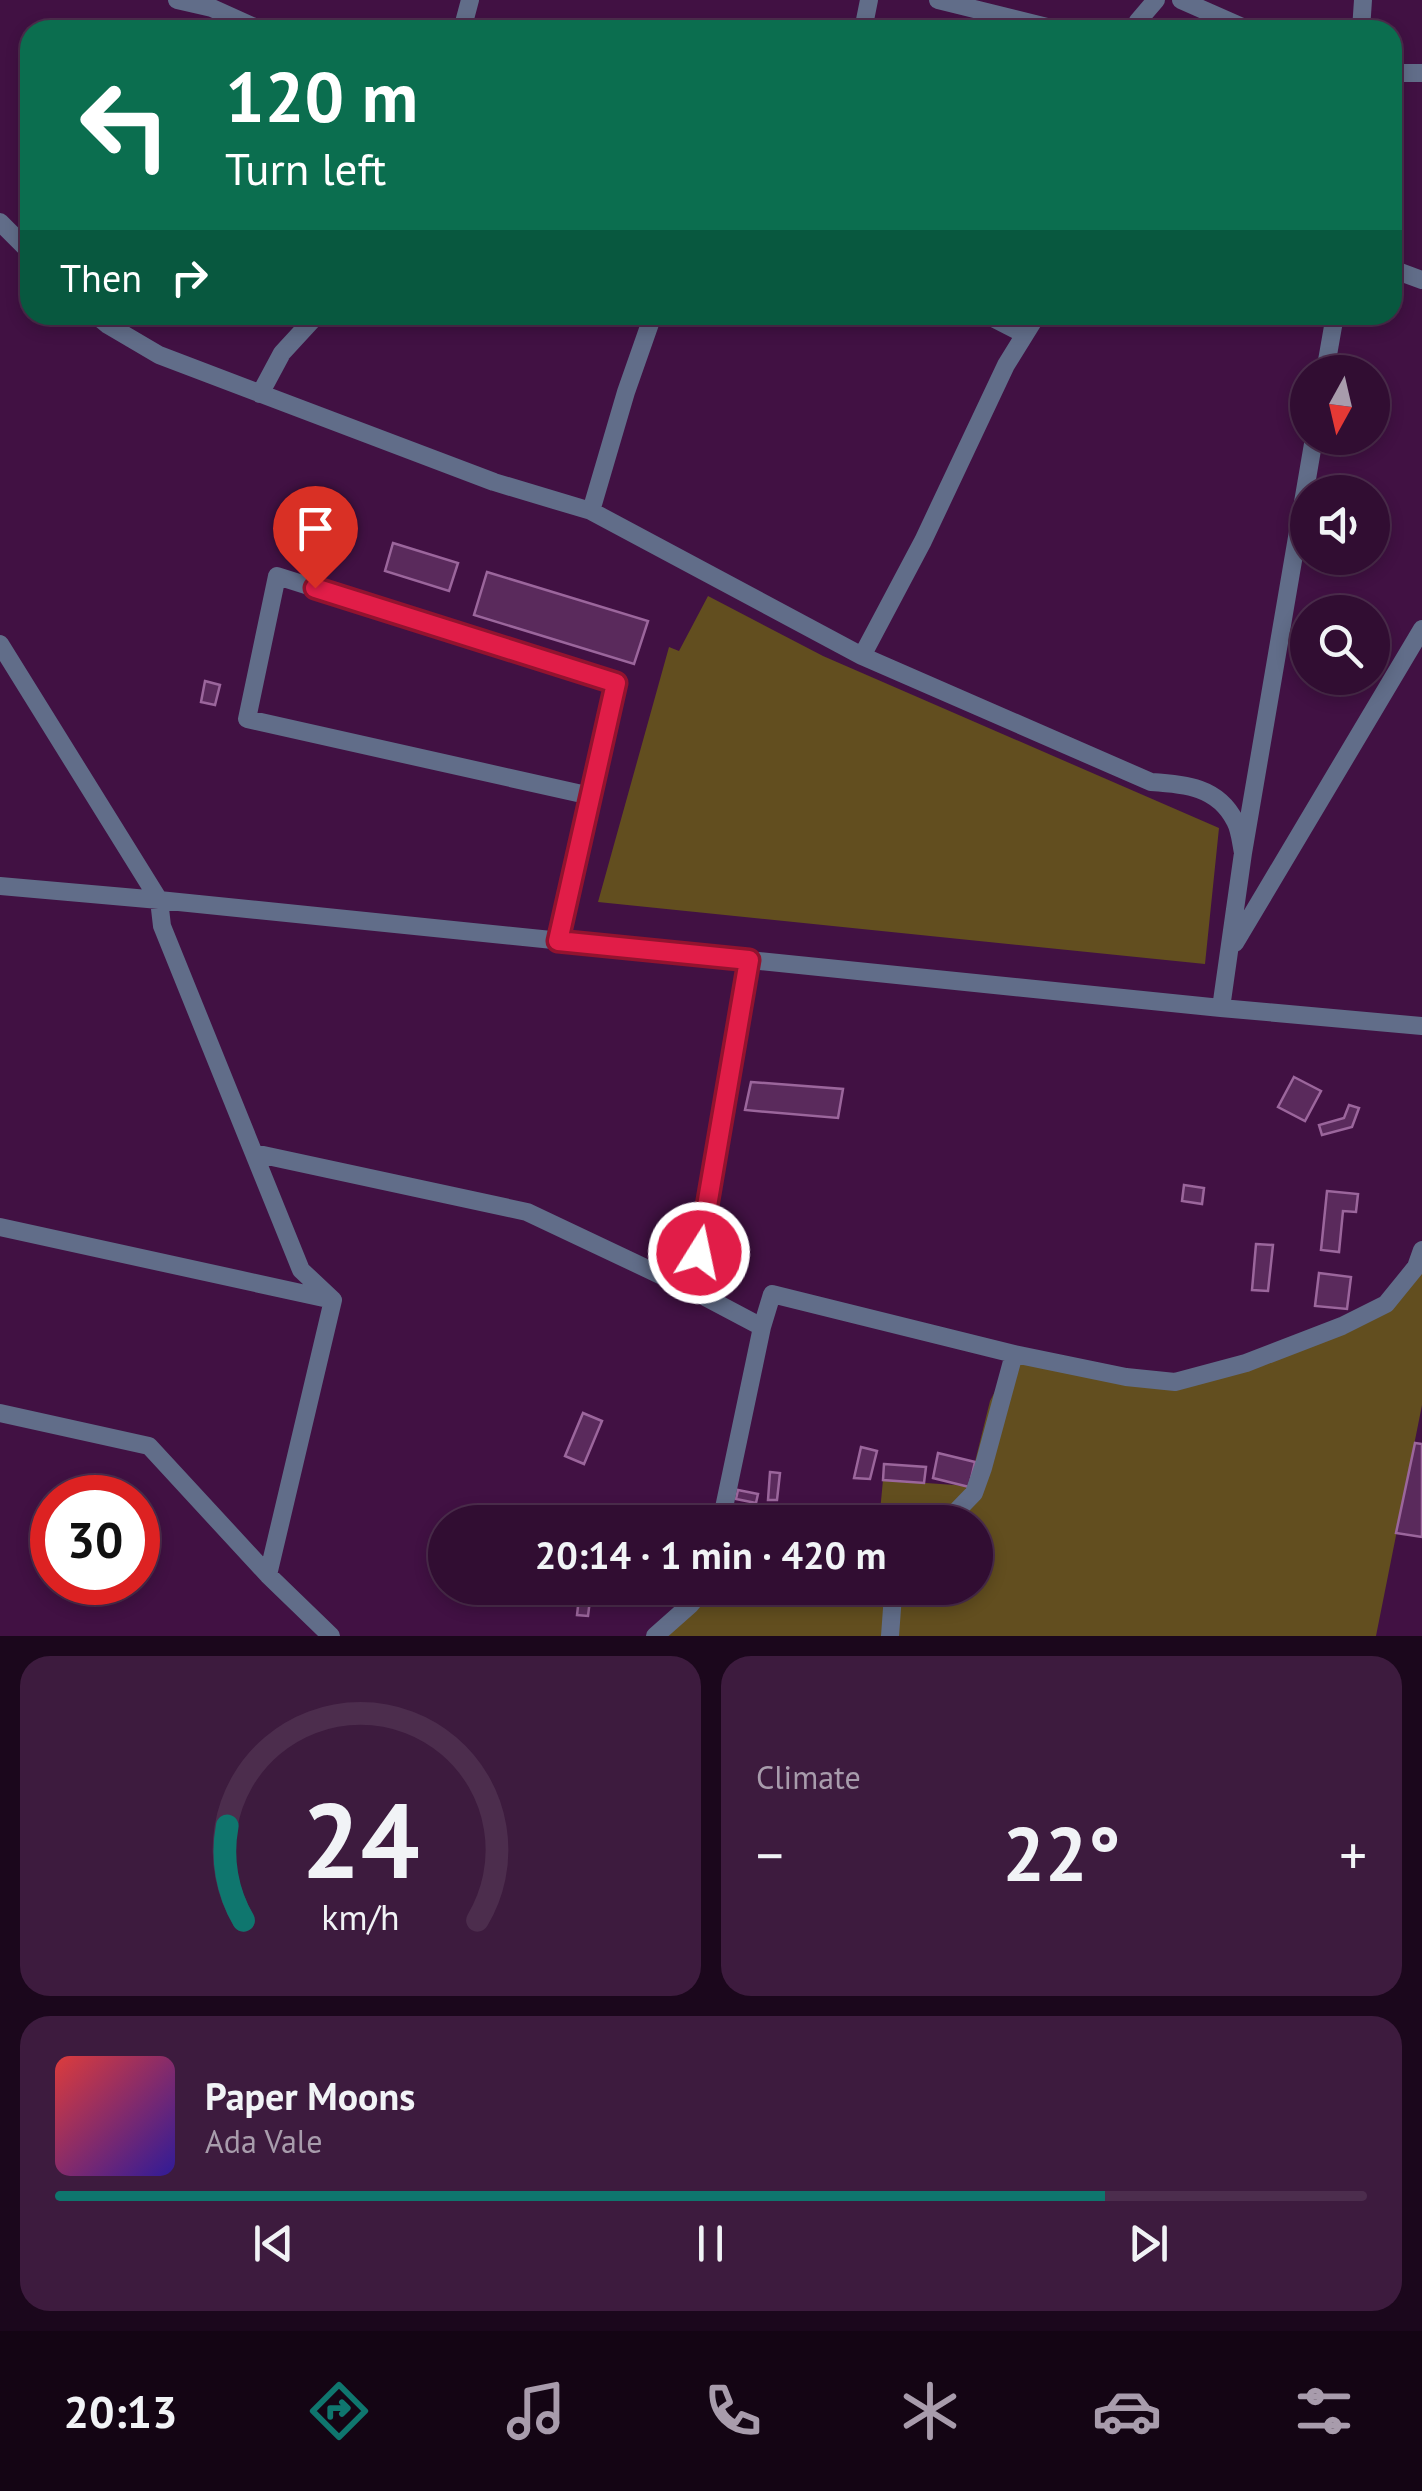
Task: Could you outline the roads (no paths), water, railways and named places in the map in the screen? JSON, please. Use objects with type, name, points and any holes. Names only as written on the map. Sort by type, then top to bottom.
[{"type":"street","points":[[178,0],[212,8],[239,20]]},
{"type":"street","points":[[938,0],[1018,20]]},
{"type":"street","points":[[1181,0],[1226,20]]},
{"type":"street","points":[[0,222],[20,242]]},
{"type":"street","points":[[108,325],[159,355],[260,394],[494,482],[591,511],[862,656],[1150,782],[1189,784],[1218,797],[1236,822],[1243,853]]},
{"type":"street","points":[[260,394],[282,353],[308,325]]},
{"type":"street","points":[[591,511],[649,325]]},
{"type":"street","points":[[1006,325],[1024,334]]},
{"type":"street","points":[[862,656],[923,541],[1006,365],[1030,325]]},
{"type":"street","points":[[1328,355],[1333,325]]},
{"type":"street","points":[[1221,1008],[1243,853],[1311,455]]},
{"type":"street","points":[[558,941],[591,796],[616,683],[277,576],[247,719],[591,796]]},
{"type":"street","points":[[1230,952],[1422,628]]},
{"type":"street","points":[[0,644],[159,900],[162,926],[301,1270],[334,1300]]},
{"type":"street","points":[[0,886],[1422,1026]]},
{"type":"street","points":[[692,1290],[749,960]]},
{"type":"street","points":[[254,1153],[527,1212],[762,1327]]},
{"type":"street","points":[[0,1227],[334,1300]]},
{"type":"street","points":[[724,1505],[772,1294],[1014,1354],[1126,1378],[1174,1382],[1246,1363],[1372,1312],[1386,1304],[1416,1268],[1422,1250]]},
{"type":"street","points":[[268,1575],[334,1300]]},
{"type":"street","points":[[962,1505],[974,1493],[983,1468],[1014,1354]]},
{"type":"street","points":[[0,1413],[149,1446],[268,1575],[331,1636]]},
{"type":"street","points":[[655,1636],[690,1605]]},
{"type":"street","points":[[890,1636],[892,1605]]}]
